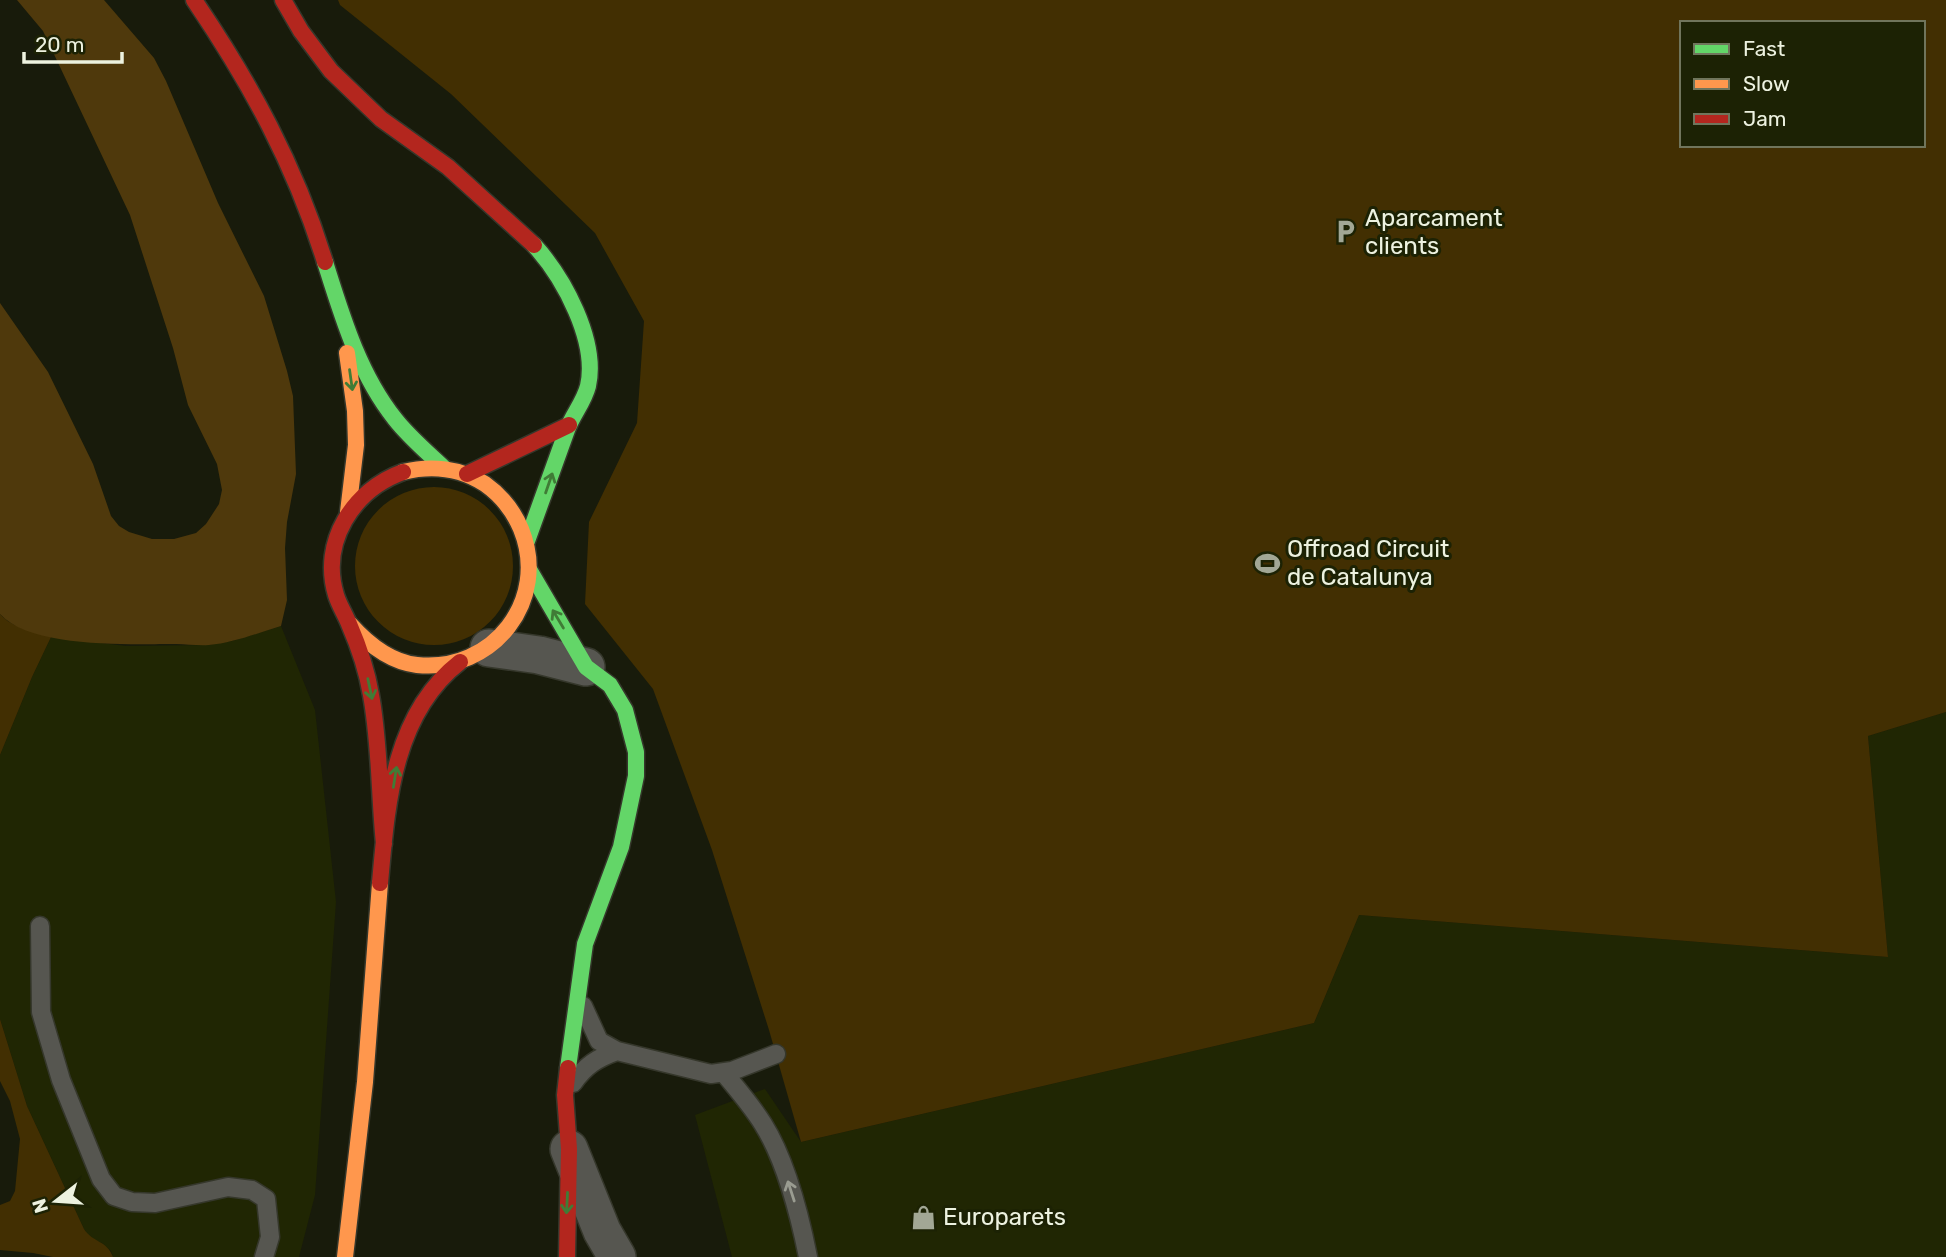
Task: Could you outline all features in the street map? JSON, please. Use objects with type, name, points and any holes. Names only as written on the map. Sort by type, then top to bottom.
[{"type":"main road","points":[[194,0],[265,114],[295,176],[341,313],[366,370],[388,411],[443,468]]},
{"type":"main road","points":[[283,0],[301,31],[331,71],[381,119],[448,167],[549,262],[584,328],[590,357],[588,385],[581,405],[569,425],[527,541]]},
{"type":"main road","points":[[341,313],[356,433],[354,475],[348,512],[335,543],[332,568],[335,593],[350,624],[367,676],[374,709],[384,844]]},
{"type":"main road","points":[[467,474],[569,425]]},
{"type":"main road","points":[[345,1257],[365,1070],[384,844],[397,764],[420,705],[435,684],[506,633],[519,614],[527,593],[530,571],[527,541],[510,507],[483,482],[467,474],[443,468],[428,468],[397,474],[369,489],[348,512]]},
{"type":"main road","points":[[530,571],[586,667],[610,685],[625,710],[636,752],[636,776],[621,847],[584,944],[577,990],[565,1094],[569,1149],[567,1257]]},
{"type":"main road","points":[[350,624],[380,652],[399,661],[429,666],[474,655]]},
{"type":"street","points":[[474,655],[539,655],[586,667]]},
{"type":"street","points":[[569,1149],[602,1231],[617,1257]]},
{"type":"lane","points":[[40,926],[41,1012],[61,1080],[101,1178],[114,1196],[132,1202],[155,1203],[228,1187],[252,1190],[265,1199],[270,1237],[264,1257]]},
{"type":"lane","points":[[577,990],[588,1020],[600,1041],[617,1051],[711,1074],[723,1073],[776,1054]]},
{"type":"lane","points":[[565,1094],[582,1070],[600,1057],[617,1051]]},
{"type":"lane","points":[[723,1073],[764,1125],[793,1198],[808,1257]]},
{"type":"shaded area","points":[[17,0],[104,0],[154,58],[218,203],[264,296],[293,396],[296,474],[287,522],[287,600],[281,626],[209,645],[110,644],[58,639],[35,633],[15,625],[0,614],[0,303],[48,372],[93,464],[111,516],[119,526],[152,539],[174,539],[196,533],[206,524],[219,504],[222,490],[217,464],[188,405],[173,348],[130,215],[43,31]]},
{"type":"shaded area","name":"Offroad Circuit de Catalunya","points":[[338,0],[1946,0],[1946,712],[1868,736],[1888,957],[1359,915],[1314,1023],[801,1142],[712,850],[653,689],[585,604],[589,522],[637,423],[644,321],[595,233],[451,94],[340,5]]},
{"type":"shaded area","points":[[434,487],[464,493],[490,510],[507,536],[513,566],[507,596],[490,622],[464,639],[434,645],[404,639],[378,622],[361,596],[355,566],[361,536],[378,510],[404,493]]},
{"type":"shaded area","points":[[0,614],[17,626],[51,637],[0,755]]},
{"type":"shaded area","points":[[281,626],[315,710],[336,902],[315,1195],[299,1257],[113,1257],[111,1251],[102,1243],[90,1239],[84,1229],[27,1106],[0,1019],[0,755],[51,637],[126,646],[208,645],[232,641]]},
{"type":"shaded area","points":[[1946,712],[1946,1257],[732,1257],[695,1115],[765,1089],[801,1142],[1314,1023],[1359,915],[1888,957],[1868,736]]},
{"type":"shaded area","points":[[0,1019],[27,1106],[84,1229],[107,1247],[113,1257],[53,1257],[0,1250],[0,1205],[10,1201],[15,1191],[20,1139],[10,1101],[0,1081]]},
{"type":"traffic: fast","points":[[527,541],[567,430],[586,392],[590,368],[588,350],[576,311],[567,292],[534,245]]},
{"type":"traffic: fast","points":[[325,262],[353,344],[371,383],[400,426],[444,468]]},
{"type":"traffic: fast","points":[[530,571],[586,667],[610,685],[625,710],[636,752],[636,776],[621,847],[585,944],[568,1068]]},
{"type":"traffic: slow","points":[[347,353],[355,411],[356,445],[348,512]]},
{"type":"traffic: slow","points":[[350,624],[388,656],[417,665],[444,664],[469,657],[491,644],[508,627],[521,605],[528,581],[528,556],[518,522],[502,499],[485,484],[466,474],[445,469],[403,472]]},
{"type":"traffic: slow","points":[[345,1257],[365,1082],[380,883]]},
{"type":"traffic: jam","points":[[194,0],[270,126],[300,192],[325,262]]},
{"type":"traffic: jam","points":[[283,0],[301,31],[331,71],[381,119],[448,167],[534,245]]},
{"type":"traffic: jam","points":[[467,474],[569,425]]},
{"type":"traffic: jam","points":[[384,844],[371,695],[359,650],[336,595],[332,575],[337,538],[345,520],[369,491],[403,472]]},
{"type":"traffic: jam","points":[[380,883],[391,792],[407,734],[420,707],[438,683],[460,662]]},
{"type":"traffic: jam","points":[[567,1257],[569,1149],[565,1095],[568,1068]]},
{"type":"place","name":"Aparcament clients","points":[[1345,232]]},
{"type":"place","name":"Offroad Circuit de Catalunya","points":[[1267,563]]},
{"type":"place","name":"Europarets","points":[[923,1217]]}]
